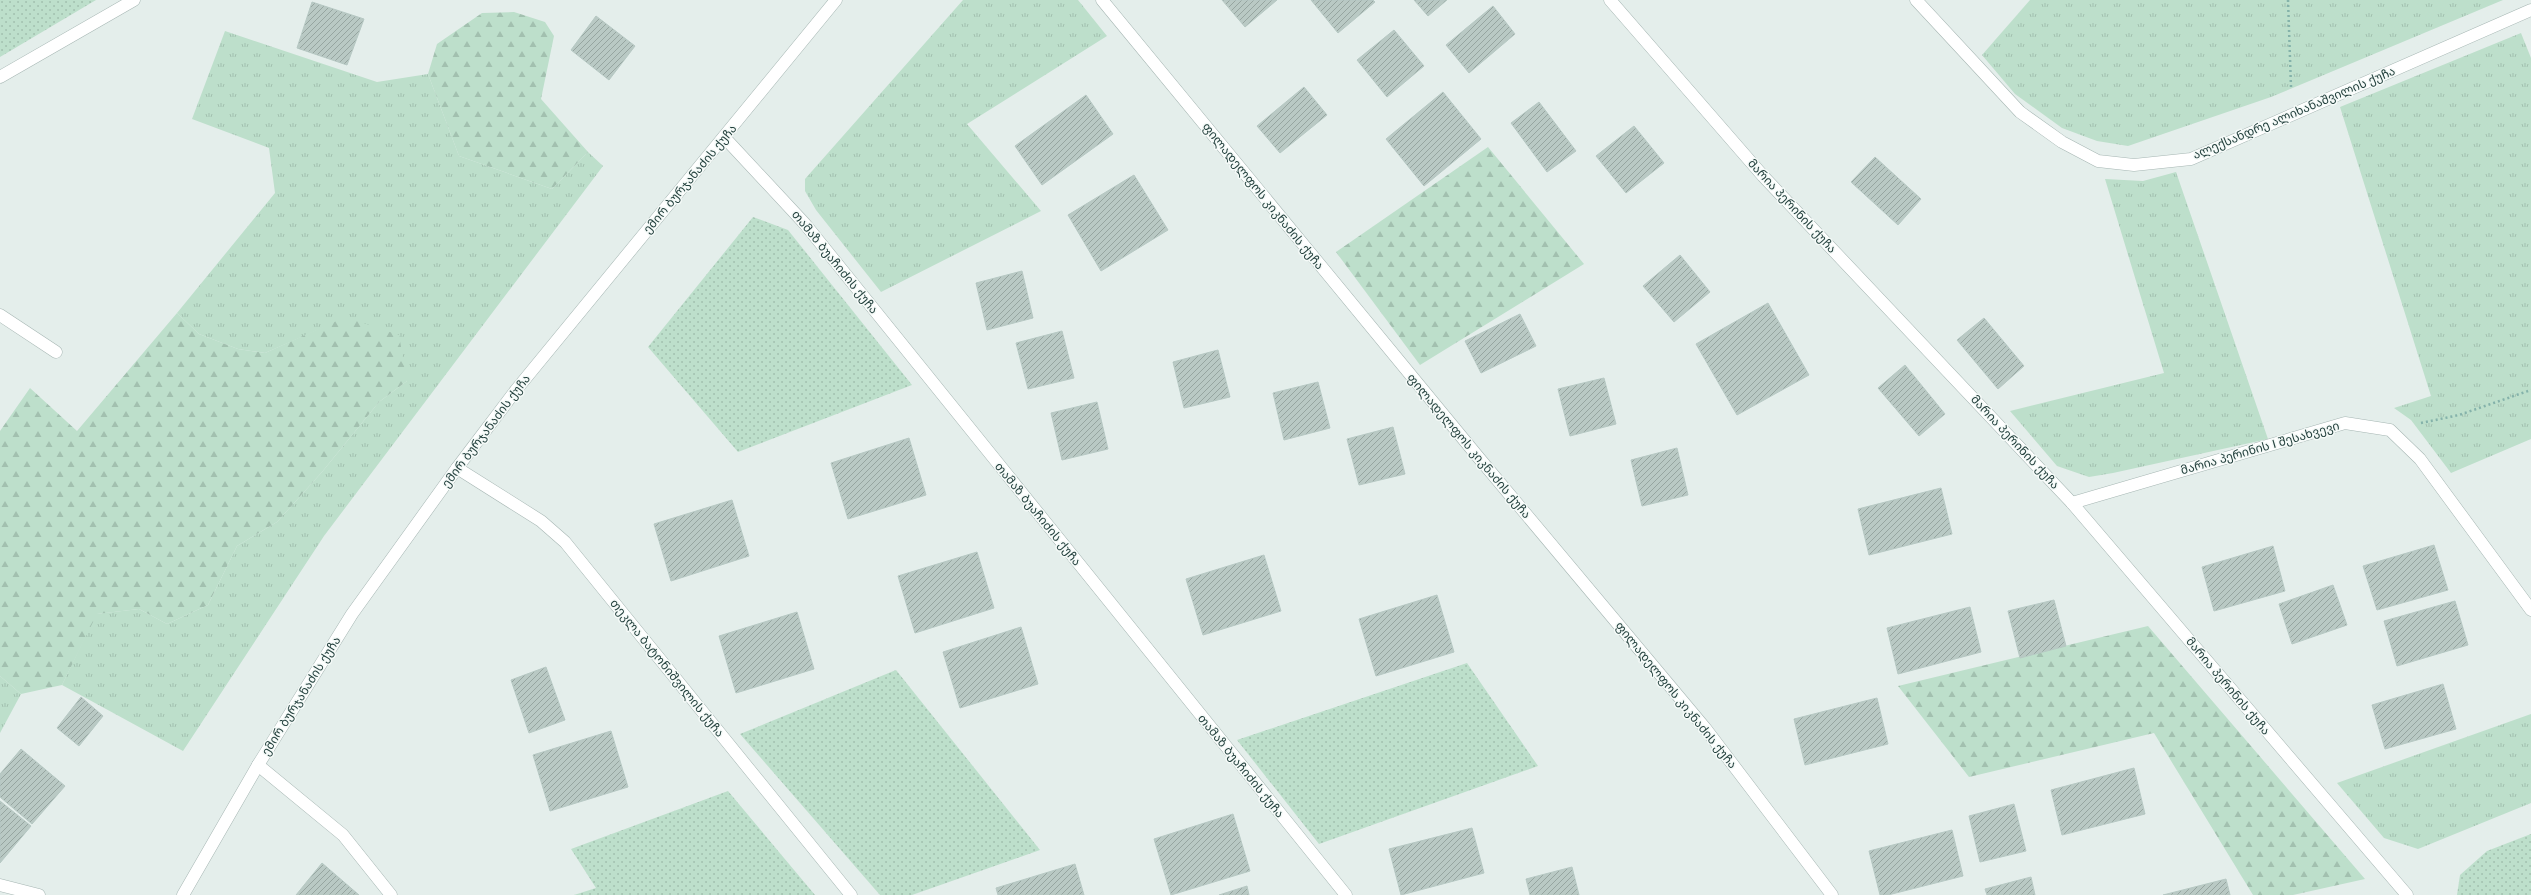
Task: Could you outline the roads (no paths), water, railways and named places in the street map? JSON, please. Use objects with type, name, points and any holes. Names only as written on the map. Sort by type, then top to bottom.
[{"type":"street","points":[[0,77],[134,0]]},
{"type":"street","name":"ემირ ბურჯანაძის ქუჩა","points":[[183,895],[258,765],[352,614],[457,468],[516,390],[836,0]]},
{"type":"street","name":"ფილადელფოს კიკნაძის ქუჩა","points":[[1102,0],[1479,458],[1705,728],[1832,895]]},
{"type":"street","name":"მარია პერინის ქუჩა","points":[[1610,0],[1763,176],[2072,503],[2405,895]]},
{"type":"street","name":"ალექსანდრე ალიხანაშვილის ქუჩა","points":[[1916,0],[2020,112],[2062,142],[2098,161],[2134,165],[2191,159],[2531,10]]},
{"type":"street","name":"თამაზ ბუაჩიძის ქუჩა","points":[[724,138],[805,224],[1346,895]]},
{"type":"street","points":[[0,315],[56,352]]},
{"type":"street","name":"მარია პერინის I შესახვევი","points":[[2072,503],[2345,424],[2390,430],[2420,458],[2531,610]]},
{"type":"street","name":"თეკლა ბატონიშვილის ქუჩა","points":[[457,468],[541,521],[565,542],[851,895]]},
{"type":"street","points":[[258,765],[342,836],[391,895]]},
{"type":"street","points":[[0,885],[39,895]]}]
